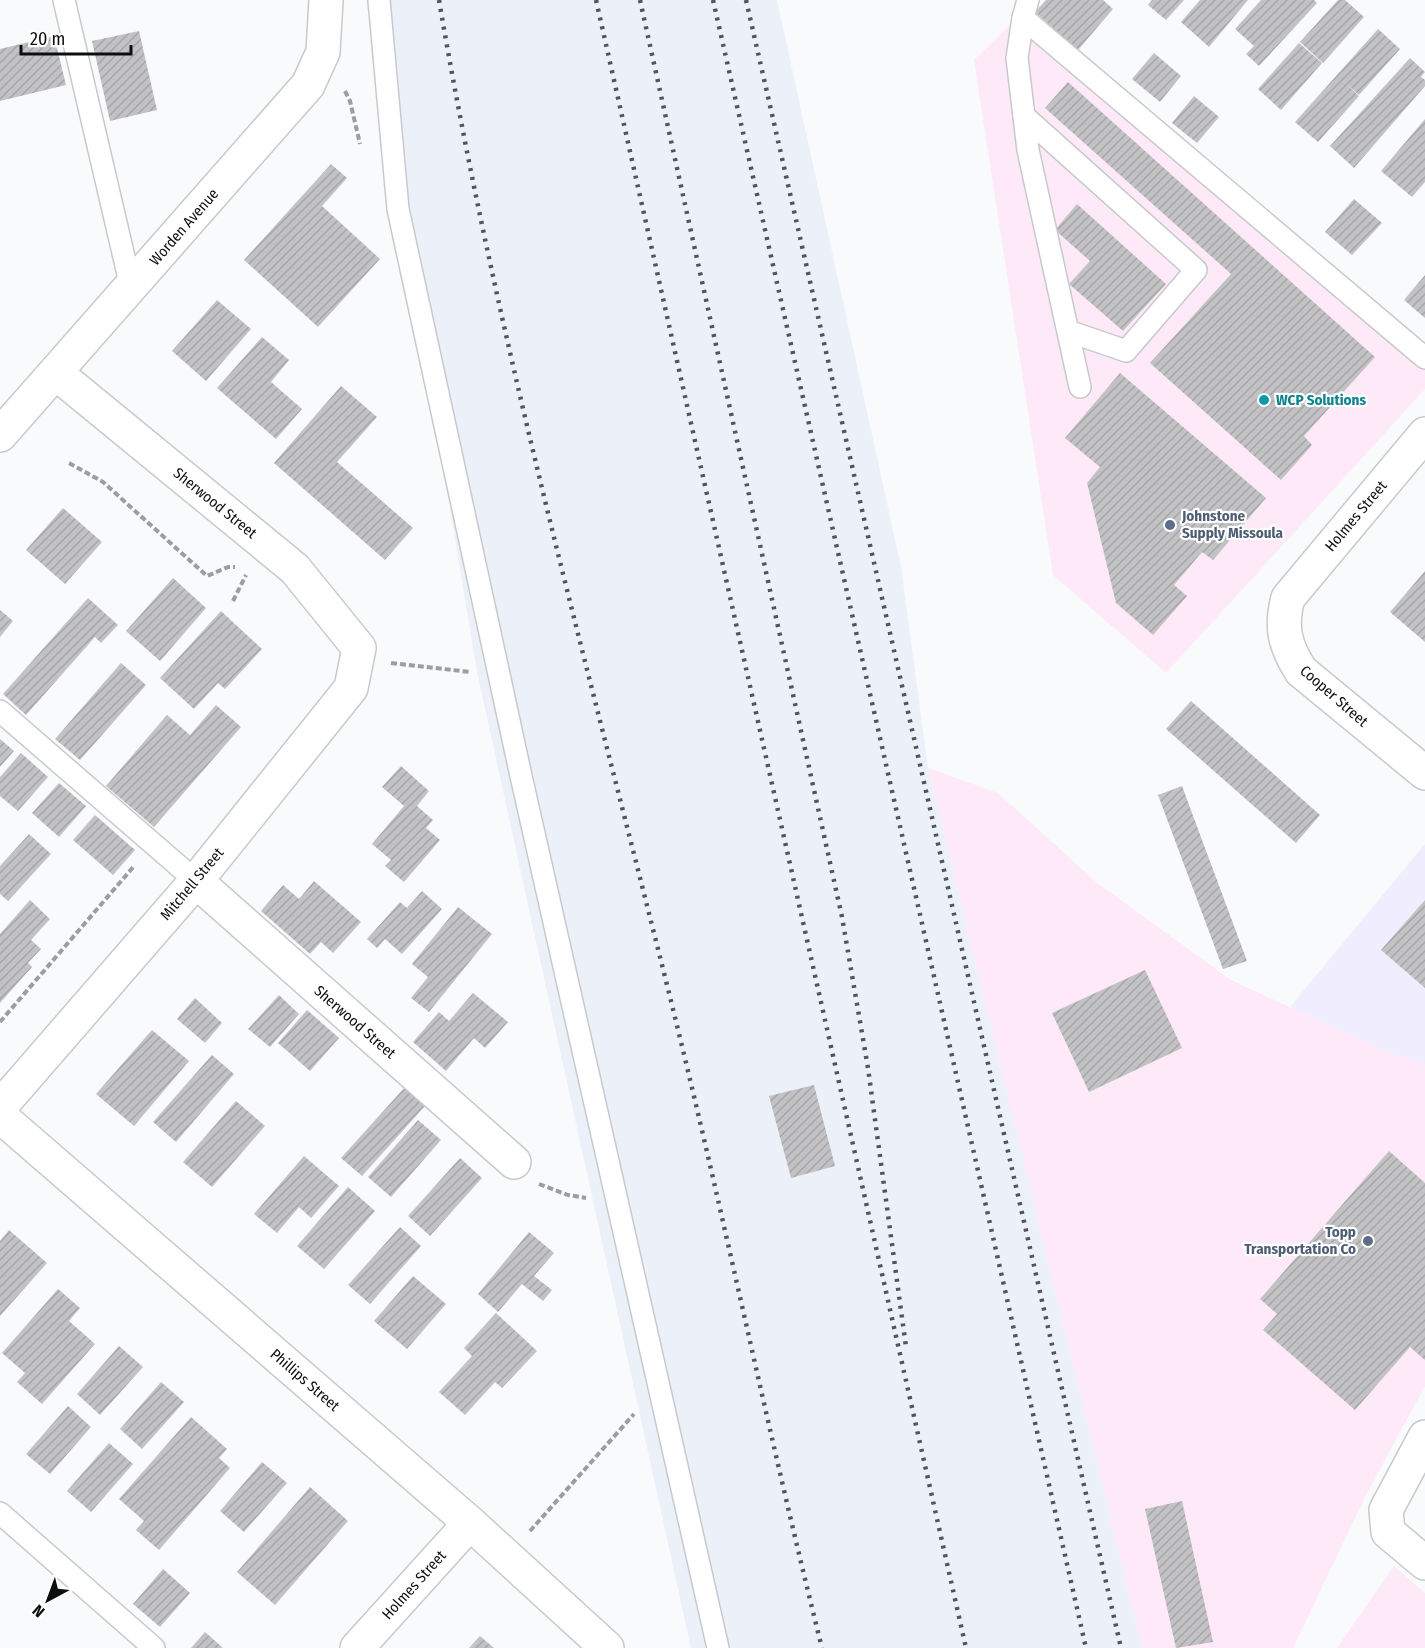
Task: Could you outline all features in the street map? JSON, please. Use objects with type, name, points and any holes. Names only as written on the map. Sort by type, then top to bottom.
[{"type":"street","name":"Worden Avenue","points":[[0,435],[308,85],[323,52],[326,0]]},
{"type":"street","name":"Sherwood Street","points":[[56,374],[295,569],[358,648]]},
{"type":"street","name":"Holmes Street","points":[[1288,598],[1425,434]]},
{"type":"street","name":"Cooper Street","points":[[1288,598],[1283,614],[1283,631],[1289,652],[1301,671],[1425,773]]},
{"type":"street","name":"Mitchell Street","points":[[0,1107],[196,881],[351,688],[358,648]]},
{"type":"street","name":"Sherwood Street","points":[[196,881],[514,1162]]},
{"type":"street","name":"Phillips Street","points":[[0,1116],[470,1523],[607,1648]]},
{"type":"street","points":[[1425,1437],[1386,1510],[1388,1532],[1425,1563]]},
{"type":"street","name":"Holmes Street","points":[[357,1648],[470,1523]]},
{"type":"lane","points":[[64,0],[131,287]]},
{"type":"lane","points":[[379,0],[398,209],[524,788],[718,1648]]},
{"type":"lane","points":[[1026,9],[1017,58],[1028,150],[1080,387]]},
{"type":"lane","points":[[1026,9],[1425,358]]},
{"type":"lane","points":[[1024,116],[1196,270],[1126,351],[1068,331]]},
{"type":"lane","points":[[0,711],[196,881]]},
{"type":"lane","points":[[0,1513],[154,1648]]},
{"type":"path","points":[[69,463],[103,482],[207,576],[228,567],[242,568],[247,573],[233,602]]},
{"type":"path","points":[[358,648],[388,663],[477,672]]},
{"type":"path","points":[[0,1022],[153,844]]},
{"type":"path","points":[[514,1162],[541,1187],[568,1196],[592,1199]]},
{"type":"path","points":[[505,1554],[543,1519],[639,1408]]},
{"type":"shaded area","points":[[366,0],[777,0],[901,567],[928,768],[1142,1648],[691,1648],[477,672]]},
{"type":"shaded area","points":[[1025,10],[1425,358],[1425,389],[1166,673],[1053,575],[974,60]]},
{"type":"shaded area","points":[[928,768],[998,793],[1096,882],[1231,980],[1385,1051],[1425,1065],[1425,1386],[1366,1495],[1293,1648],[1142,1648]]},
{"type":"shaded area","points":[[1425,844],[1425,1065],[1385,1051],[1290,1007]]},
{"type":"shaded area","points":[[1394,1566],[1425,1593],[1425,1648],[1337,1648]]},
{"type":"building","points":[[1046,0],[1103,0],[1113,9],[1078,50],[1035,12]]},
{"type":"building","points":[[1152,0],[1184,0],[1166,20],[1148,5]]},
{"type":"building","points":[[1200,0],[1248,0],[1209,47],[1181,22]]},
{"type":"building","points":[[1261,0],[1314,0],[1317,3],[1259,66],[1246,54],[1254,46],[1235,29]]},
{"type":"building","points":[[1338,0],[1345,0],[1364,17],[1323,63],[1300,42]]},
{"type":"building","points":[[1378,29],[1400,49],[1359,95],[1343,81],[1359,96],[1318,142],[1295,122]]},
{"type":"building","points":[[139,31],[157,110],[110,121],[92,41]]},
{"type":"building","points":[[54,36],[66,85],[0,101],[0,49]]},
{"type":"building","points":[[1299,43],[1322,63],[1281,110],[1258,89]]},
{"type":"building","points":[[1154,53],[1181,76],[1160,102],[1132,79]]},
{"type":"building","points":[[1410,58],[1425,72],[1421,77],[1425,80],[1425,86],[1354,168],[1330,146]]},
{"type":"building","name":"WCP Solutions","points":[[1068,82],[1375,357],[1304,436],[1312,445],[1281,480],[1150,363],[1231,274],[1045,108]]},
{"type":"building","points":[[1194,96],[1219,117],[1197,143],[1172,123]]},
{"type":"building","points":[[1425,119],[1425,182],[1412,197],[1381,171]]},
{"type":"building","points":[[331,164],[347,178],[322,206],[380,259],[318,327],[244,260]]},
{"type":"building","points":[[1354,199],[1382,223],[1352,255],[1325,232]]},
{"type":"building","points":[[1077,204],[1166,284],[1123,331],[1069,284],[1090,261],[1055,230]]},
{"type":"building","points":[[1425,275],[1425,318],[1404,300]]},
{"type":"building","points":[[217,300],[251,329],[206,381],[172,351]]},
{"type":"building","points":[[262,337],[289,360],[271,382],[302,409],[276,439],[217,388]]},
{"type":"building","name":"Johnstone Supply Missoula","points":[[1120,373],[1266,498],[1213,560],[1202,552],[1174,585],[1187,596],[1153,635],[1116,603],[1087,483],[1100,467],[1065,438]]},
{"type":"building","points":[[341,386],[377,417],[337,462],[413,528],[385,560],[274,463]]},
{"type":"building","points":[[63,508],[102,542],[65,584],[26,550]]},
{"type":"building","points":[[1425,571],[1425,642],[1390,612]]},
{"type":"building","points":[[173,578],[206,608],[160,661],[126,631]]},
{"type":"building","points":[[88,598],[118,625],[101,643],[95,637],[26,715],[3,694]]},
{"type":"building","points":[[0,610],[13,621],[0,637]]},
{"type":"building","points":[[221,611],[262,649],[225,689],[218,683],[194,709],[160,678]]},
{"type":"building","points":[[121,663],[146,685],[80,760],[55,739]]},
{"type":"building","points":[[1191,701],[1320,815],[1296,843],[1166,729]]},
{"type":"building","points":[[216,705],[241,727],[154,827],[106,786],[167,715],[190,735]]},
{"type":"building","points":[[0,739],[14,751],[0,767]]},
{"type":"building","points":[[21,753],[48,777],[18,811],[0,796],[0,777]]},
{"type":"building","points":[[401,766],[429,791],[417,806],[433,820],[426,828],[440,840],[404,882],[385,866],[391,860],[372,844],[404,806],[382,787]]},
{"type":"building","points":[[59,783],[86,806],[59,837],[32,813]]},
{"type":"building","points":[[1182,786],[1247,961],[1223,969],[1158,795]]},
{"type":"building","points":[[95,815],[135,850],[113,875],[73,840]]},
{"type":"building","points":[[29,834],[51,854],[8,901],[0,894],[0,866]]},
{"type":"building","points":[[314,881],[361,922],[333,953],[321,942],[310,954],[261,911],[283,885],[299,899]]},
{"type":"building","points":[[422,891],[442,909],[402,954],[385,939],[377,948],[367,939],[400,902],[407,908]]},
{"type":"building","points":[[30,900],[50,919],[31,940],[41,949],[28,963],[32,967],[0,1003],[0,934]]},
{"type":"building","points":[[1425,900],[1425,988],[1381,950]]},
{"type":"building","points":[[458,907],[492,934],[429,1012],[411,998],[428,977],[412,964]]},
{"type":"building","points":[[1145,970],[1182,1048],[1089,1092],[1052,1013]]},
{"type":"building","points":[[473,993],[508,1022],[485,1048],[474,1038],[446,1071],[413,1042],[439,1012],[449,1021]]},
{"type":"building","points":[[279,995],[299,1014],[270,1047],[248,1029]]},
{"type":"building","points":[[195,998],[222,1023],[205,1043],[177,1019]]},
{"type":"building","points":[[307,1010],[339,1038],[310,1071],[278,1043]]},
{"type":"building","points":[[152,1030],[189,1061],[134,1126],[96,1094]]},
{"type":"building","points":[[212,1055],[234,1074],[176,1142],[153,1122]]},
{"type":"building","points":[[814,1085],[835,1166],[791,1178],[769,1096]]},
{"type":"building","points":[[405,1087],[425,1106],[362,1176],[341,1158]]},
{"type":"building","points":[[236,1101],[265,1126],[212,1187],[183,1162]]},
{"type":"building","points":[[418,1120],[441,1140],[391,1197],[368,1177]]},
{"type":"building","name":"Topp Transportation Co","points":[[1389,1151],[1425,1183],[1425,1360],[1410,1347],[1355,1410],[1263,1330],[1277,1314],[1260,1299]]},
{"type":"building","points":[[304,1156],[339,1186],[311,1218],[299,1207],[277,1233],[254,1214]]},
{"type":"building","points":[[460,1158],[482,1178],[430,1236],[408,1216]]},
{"type":"building","points":[[348,1187],[375,1211],[324,1269],[297,1246]]},
{"type":"building","points":[[400,1227],[421,1246],[370,1304],[348,1285]]},
{"type":"building","points":[[9,1230],[47,1263],[0,1316],[0,1241]]},
{"type":"building","points":[[529,1232],[554,1253],[534,1276],[552,1290],[543,1301],[522,1284],[498,1312],[478,1294]]},
{"type":"building","points":[[413,1276],[446,1304],[407,1349],[374,1321]]},
{"type":"building","points":[[58,1289],[80,1308],[69,1321],[95,1344],[42,1404],[17,1382],[25,1373],[2,1353]]},
{"type":"building","points":[[496,1313],[537,1351],[502,1388],[495,1382],[465,1415],[439,1392],[472,1356],[464,1348]]},
{"type":"building","points":[[119,1346],[143,1367],[100,1415],[77,1394]]},
{"type":"building","points":[[161,1382],[184,1402],[142,1449],[120,1429]]},
{"type":"building","points":[[68,1406],[91,1427],[50,1474],[26,1454]]},
{"type":"building","points":[[191,1417],[227,1449],[219,1458],[230,1468],[159,1550],[136,1530],[144,1521],[119,1499]]},
{"type":"building","points":[[109,1443],[133,1464],[91,1512],[67,1491]]},
{"type":"building","points":[[262,1462],[287,1483],[244,1532],[220,1511]]},
{"type":"building","points":[[310,1487],[348,1521],[275,1605],[237,1572]]},
{"type":"building","points":[[1182,1501],[1213,1642],[1176,1648],[1145,1509]]},
{"type":"building","points":[[163,1569],[190,1593],[160,1627],[133,1604]]},
{"type":"building","points":[[205,1632],[223,1648],[191,1648]]},
{"type":"building","points":[[480,1636],[494,1648],[469,1648]]},
{"type":"railway","points":[[439,0],[461,123],[514,369],[686,1061],[822,1648]]},
{"type":"railway","points":[[596,0],[966,1648]]},
{"type":"railway","points":[[640,0],[842,917],[868,1068],[906,1347]]},
{"type":"railway","points":[[713,0],[1086,1648]]},
{"type":"railway","points":[[746,0],[1121,1648]]},
{"type":"place","name":"WCP Solutions","points":[[1264,400]]},
{"type":"place","name":"Johnstone Supply Missoula","points":[[1170,525]]},
{"type":"place","name":"Topp Transportation Co","points":[[1368,1241]]}]
